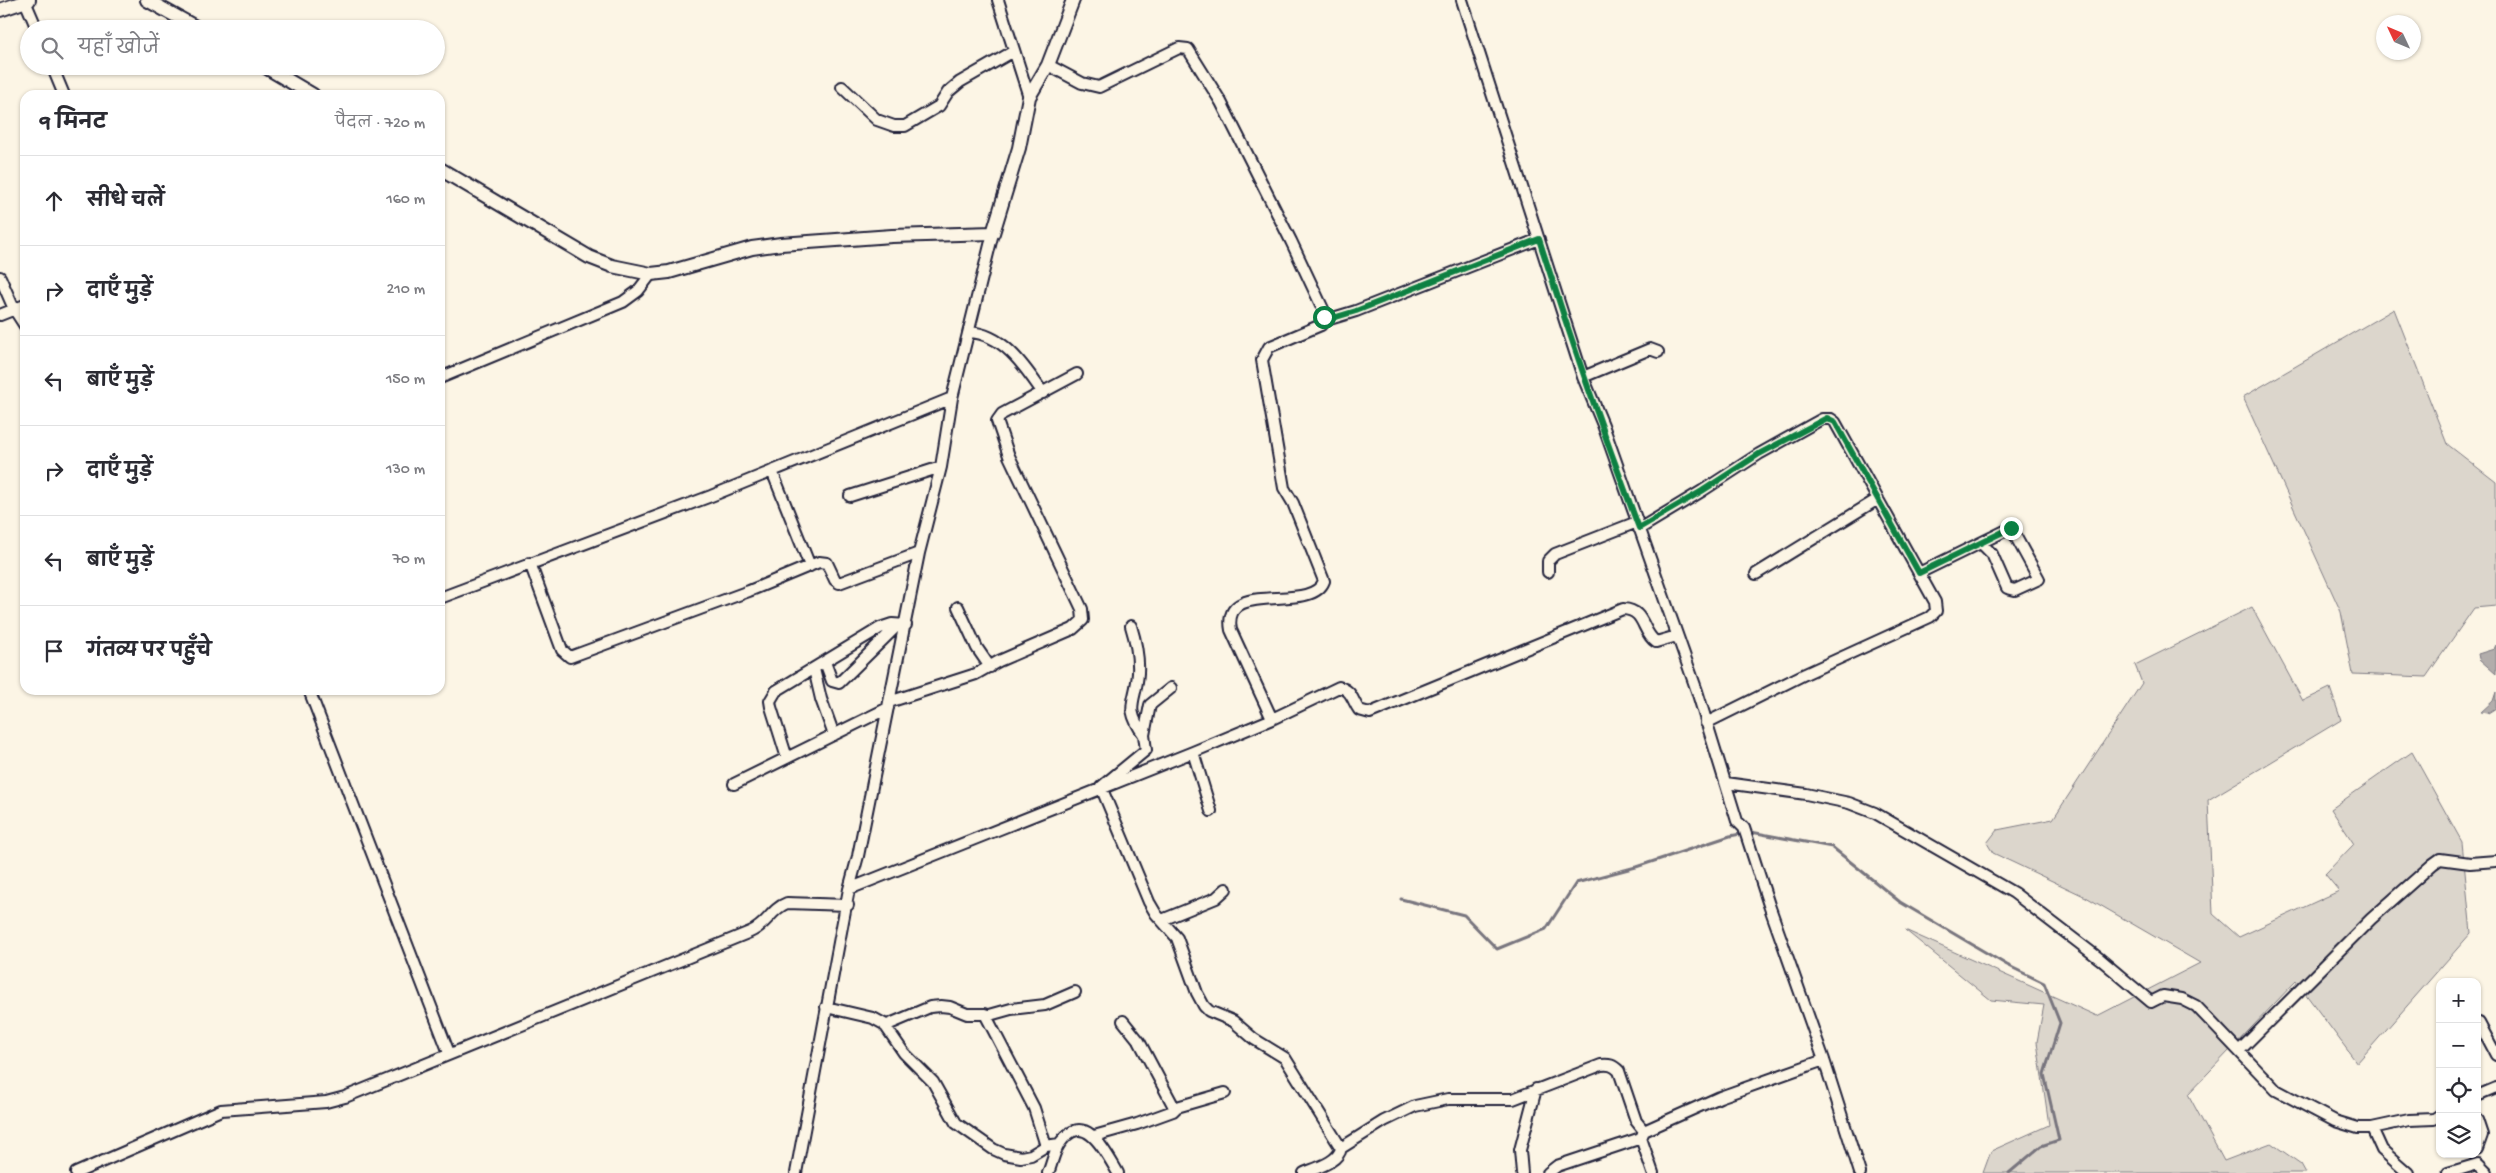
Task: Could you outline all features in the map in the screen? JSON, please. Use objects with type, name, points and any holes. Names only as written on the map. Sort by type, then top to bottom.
[{"type":"street","points":[[0,10],[27,0],[34,20]]},
{"type":"street","points":[[147,0],[183,20]]},
{"type":"street","points":[[998,0],[1029,97]]},
{"type":"street","points":[[796,1173],[826,1007],[848,905],[849,889],[858,856],[902,625],[941,467],[952,398],[970,332],[993,233],[1019,148],[1029,97],[1048,65],[1073,0]]},
{"type":"street","points":[[1462,0],[1583,377],[1603,425],[1677,636],[1737,821],[1744,828],[1768,905],[1824,1060],[1860,1173]]},
{"type":"street","points":[[1048,65],[1082,83],[1099,87],[1179,48],[1188,49],[1220,102],[1285,227],[1323,309],[1323,321]]},
{"type":"street","points":[[842,88],[877,120],[894,126],[905,126],[939,106],[948,92],[960,82],[1014,51]]},
{"type":"street","points":[[56,75],[62,90]]},
{"type":"street","points":[[279,75],[305,90]]},
{"type":"street","points":[[445,172],[589,257],[612,266],[651,274],[669,272],[752,248],[781,244],[883,237],[993,233]]},
{"type":"street","points":[[1272,719],[1231,630],[1229,620],[1236,607],[1250,600],[1311,594],[1322,587],[1324,581],[1293,503],[1284,488],[1262,360],[1269,347],[1314,328],[1323,321],[1356,311],[1539,239]]},
{"type":"street","points":[[445,376],[623,302],[638,291],[651,274]]},
{"type":"street","points":[[0,277],[20,318]]},
{"type":"street","points":[[0,315],[20,307]]},
{"type":"street","points":[[970,332],[990,336],[1009,350],[1043,393]]},
{"type":"street","points":[[1583,377],[1650,349],[1658,352]]},
{"type":"street","points":[[734,784],[834,735],[888,705],[976,674],[1073,628],[1083,620],[1082,609],[1019,479],[997,421],[1002,414],[1077,374]]},
{"type":"street","points":[[445,596],[772,471],[952,398]]},
{"type":"street","points":[[1548,572],[1549,559],[1555,554],[1638,525],[1694,496],[1759,454],[1827,418],[1835,422],[1935,602],[1936,611],[1930,617],[1805,674],[1706,724]]},
{"type":"street","points":[[850,496],[941,467]]},
{"type":"street","points":[[772,471],[810,566]]},
{"type":"street","points":[[1756,574],[1878,499]]},
{"type":"street","points":[[1919,573],[2011,528],[2039,579],[2015,590],[2007,588],[1992,554],[1981,543]]},
{"type":"street","points":[[530,563],[562,650],[570,657],[824,561],[830,566],[839,583],[920,553]]},
{"type":"street","points":[[958,607],[977,648],[990,666]]},
{"type":"street","points":[[849,889],[1101,787],[1193,752],[1272,719],[1339,687],[1346,689],[1351,694],[1359,710],[1370,713],[1623,609],[1636,612],[1652,639],[1656,642],[1677,636]]},
{"type":"street","points":[[787,758],[770,701],[776,691],[880,628],[902,625]]},
{"type":"street","points":[[825,662],[832,681],[839,683],[902,625]]},
{"type":"street","points":[[1131,626],[1137,644],[1139,664],[1132,707],[1134,719],[1144,735]]},
{"type":"street","points":[[814,669],[821,699],[834,735]]},
{"type":"street","points":[[1101,787],[1146,750],[1144,735],[1150,705],[1171,688]]},
{"type":"street","points":[[311,695],[450,1053]]},
{"type":"street","points":[[1193,752],[1211,810]]},
{"type":"street","points":[[1726,783],[1806,794],[1849,803],[1882,817],[2014,893],[2100,959],[2151,1002],[2163,996],[2182,999],[2196,1006],[2240,1050],[2276,1090],[2335,1121],[2358,1128],[2372,1128],[2409,1120],[2436,1118]]},
{"type":"street","points":[[1101,787],[1150,902],[1177,938],[1197,993],[1204,1006],[1209,1011],[1233,1021],[1254,1039],[1285,1058],[1341,1148]]},
{"type":"street","points":[[2240,1050],[2371,919],[2433,864],[2440,859],[2470,863],[2496,861]]},
{"type":"street","points":[[1162,920],[1216,898],[1226,889]]},
{"type":"street","points":[[76,1173],[222,1110],[335,1100],[760,928],[780,906],[787,903],[848,905]]},
{"type":"street","points":[[885,1026],[930,1007],[950,1006],[967,1014],[986,1016],[1011,1009],[1045,1005],[1075,992]]},
{"type":"street","points":[[826,1007],[873,1018],[885,1026],[904,1053],[928,1075],[950,1114],[964,1131],[993,1149],[1012,1157],[1031,1155],[1046,1146],[1058,1144]]},
{"type":"street","points":[[986,1016],[1034,1108],[1046,1146]]},
{"type":"street","points":[[1123,1021],[1135,1035],[1174,1107],[1177,1107]]},
{"type":"street","points":[[2481,1027],[2496,1055]]},
{"type":"street","points":[[1548,1173],[1557,1166],[1643,1134],[1751,1085],[1824,1060]]},
{"type":"street","points":[[1304,1173],[1336,1158],[1341,1148],[1384,1121],[1415,1106],[1448,1099],[1513,1099],[1601,1065],[1614,1066],[1619,1071],[1636,1121],[1643,1134],[1653,1173]]},
{"type":"street","points":[[2481,1094],[2496,1088]]},
{"type":"street","points":[[1522,1173],[1520,1150],[1536,1089]]},
{"type":"street","points":[[1048,1173],[1058,1144],[1070,1133],[1075,1132],[1094,1136],[1137,1124],[1173,1111],[1177,1107],[1225,1093]]},
{"type":"street","points":[[2372,1128],[2382,1150],[2408,1173]]},
{"type":"street","points":[[1094,1136],[1118,1173]]},
{"type":"street","points":[[2472,1166],[2474,1158]]},
{"type":"street","points":[[2448,1173],[2478,1164],[2487,1173]]},
{"type":"shaded area","points":[[2394,309],[2447,444],[2496,482],[2496,606],[2474,608],[2426,677],[2353,674],[2341,612],[2243,397]]},
{"type":"shaded area","points":[[2252,607],[2303,701],[2330,688],[2341,720],[2208,800],[2213,914],[2239,937],[2339,891],[2325,874],[2354,844],[2331,809],[2412,752],[2462,842],[2471,933],[2357,1063],[2296,981],[2188,1094],[2224,1161],[2271,1143],[2301,1164],[2306,1173],[1983,1173],[1991,1151],[2049,1125],[2037,1042],[2044,1005],[1991,1000],[1905,930],[2097,1016],[2200,963],[2086,897],[1993,853],[1987,843],[1997,830],[2053,819],[2142,683],[2135,665]]},
{"type":"shaded area","points":[[2496,645],[2496,674],[2479,659],[2478,654],[2494,649]]},
{"type":"shaded area","points":[[2496,692],[2496,708],[2488,713],[2481,712],[2493,701]]},
{"type":"waterway","points":[[1401,899],[1464,915],[1497,949],[1546,929],[1576,883],[1636,867],[1730,836],[1751,832],[1832,847],[1900,902],[2007,965],[2044,983],[2060,1023],[2044,1074],[2059,1140],[2041,1146],[2009,1173]]},
{"type":"route","points":[[1324,317],[1323,321],[1356,311],[1539,239],[1583,377],[1603,425],[1639,528],[1679,506],[1759,454],[1827,418],[1835,422],[1841,436],[1919,573],[2011,528]]}]
